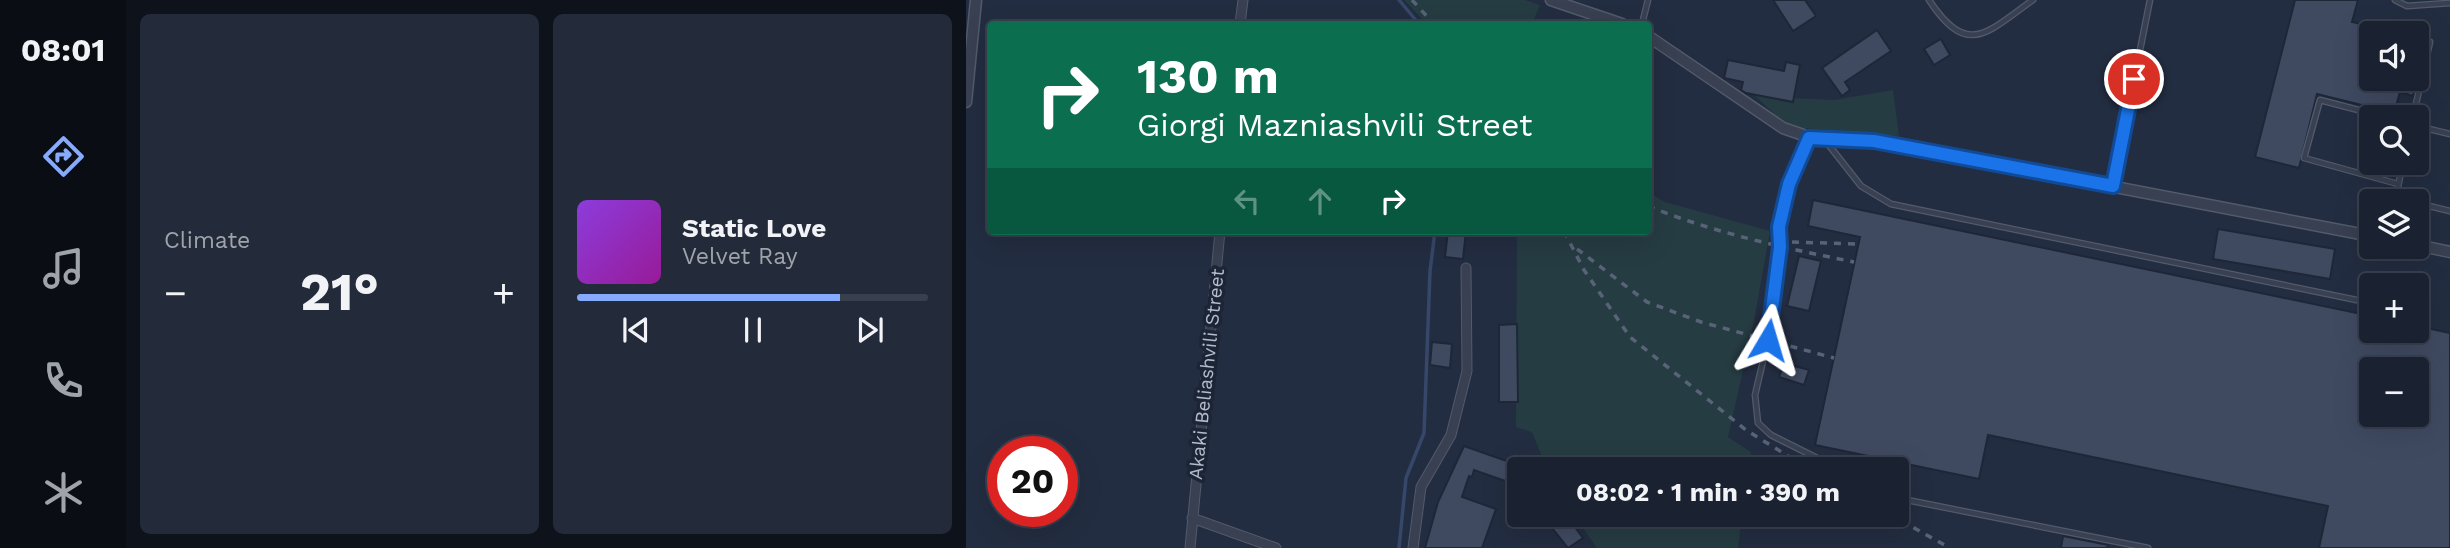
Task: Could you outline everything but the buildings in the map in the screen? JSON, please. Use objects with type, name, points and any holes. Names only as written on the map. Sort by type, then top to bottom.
[{"type":"street","points":[[966,102],[975,0]]},
{"type":"street","points":[[1240,21],[1243,0]]},
{"type":"street","points":[[1554,0],[1614,21]]},
{"type":"street","points":[[1652,39],[1783,128],[1809,138],[1874,141],[2359,234]]},
{"type":"street","name":"Akaki Beliashvili Street","points":[[1190,548],[1220,235]]},
{"type":"street","points":[[2429,248],[2450,252]]},
{"type":"street","points":[[1413,548],[1421,487],[1451,435],[1465,380],[1466,268]]},
{"type":"street","points":[[1192,518],[1276,548]]},
{"type":"lane","points":[[1643,21],[1648,0]]},
{"type":"lane","points":[[1928,0],[1953,30],[1971,36],[1985,34],[2033,0]]},
{"type":"lane","points":[[2113,186],[2150,0]]},
{"type":"lane","points":[[2395,0],[2407,6],[2450,3]]},
{"type":"lane","points":[[2416,105],[2430,42]]},
{"type":"lane","points":[[2359,110],[2320,100],[2304,159],[2359,173]]},
{"type":"lane","points":[[2429,129],[2450,134]]},
{"type":"lane","points":[[1809,138],[1789,184],[1779,227],[1780,247],[1770,327],[1755,408],[1758,423],[1771,435],[1815,457]]},
{"type":"lane","points":[[1823,138],[1861,186],[1891,204],[2359,301]]},
{"type":"lane","points":[[2365,175],[2399,184]]},
{"type":"lane","points":[[2398,189],[2401,175]]},
{"type":"lane","points":[[2429,206],[2450,211]]},
{"type":"lane","points":[[1909,500],[2148,548]]},
{"type":"green space","points":[[1404,0],[1525,0],[1540,5],[1533,21],[1424,21]]},
{"type":"green space","points":[[1742,84],[1770,97],[1834,100],[1893,90],[1899,136],[1801,128],[1781,120]]},
{"type":"green space","points":[[1652,195],[1665,202],[1770,231],[1754,321],[1728,437],[1751,452],[1750,457],[1542,457],[1532,432],[1516,427],[1517,235],[1652,235]]},
{"type":"green space","points":[[1582,527],[1741,527],[1738,548],[1597,548]]},
{"type":"waterway","points":[[1399,0],[1416,21]]},
{"type":"waterway","points":[[1399,548],[1406,478],[1424,433],[1430,271],[1434,235]]},
{"type":"railway","points":[[1412,0],[1431,21]]},
{"type":"railway","points":[[1652,208],[1724,232],[1854,262]]},
{"type":"railway","points":[[1566,235],[1584,270],[1630,337],[1746,430],[1790,457]]},
{"type":"railway","points":[[1792,242],[1858,244]]},
{"type":"railway","points":[[1577,249],[1647,302],[1701,322],[1834,358]]},
{"type":"railway","points":[[1909,525],[1950,548]]},
{"type":"route","points":[[1768,340],[1780,247],[1777,242],[1779,227],[1789,184],[1809,138],[1874,141],[2113,186],[2134,79]]}]
